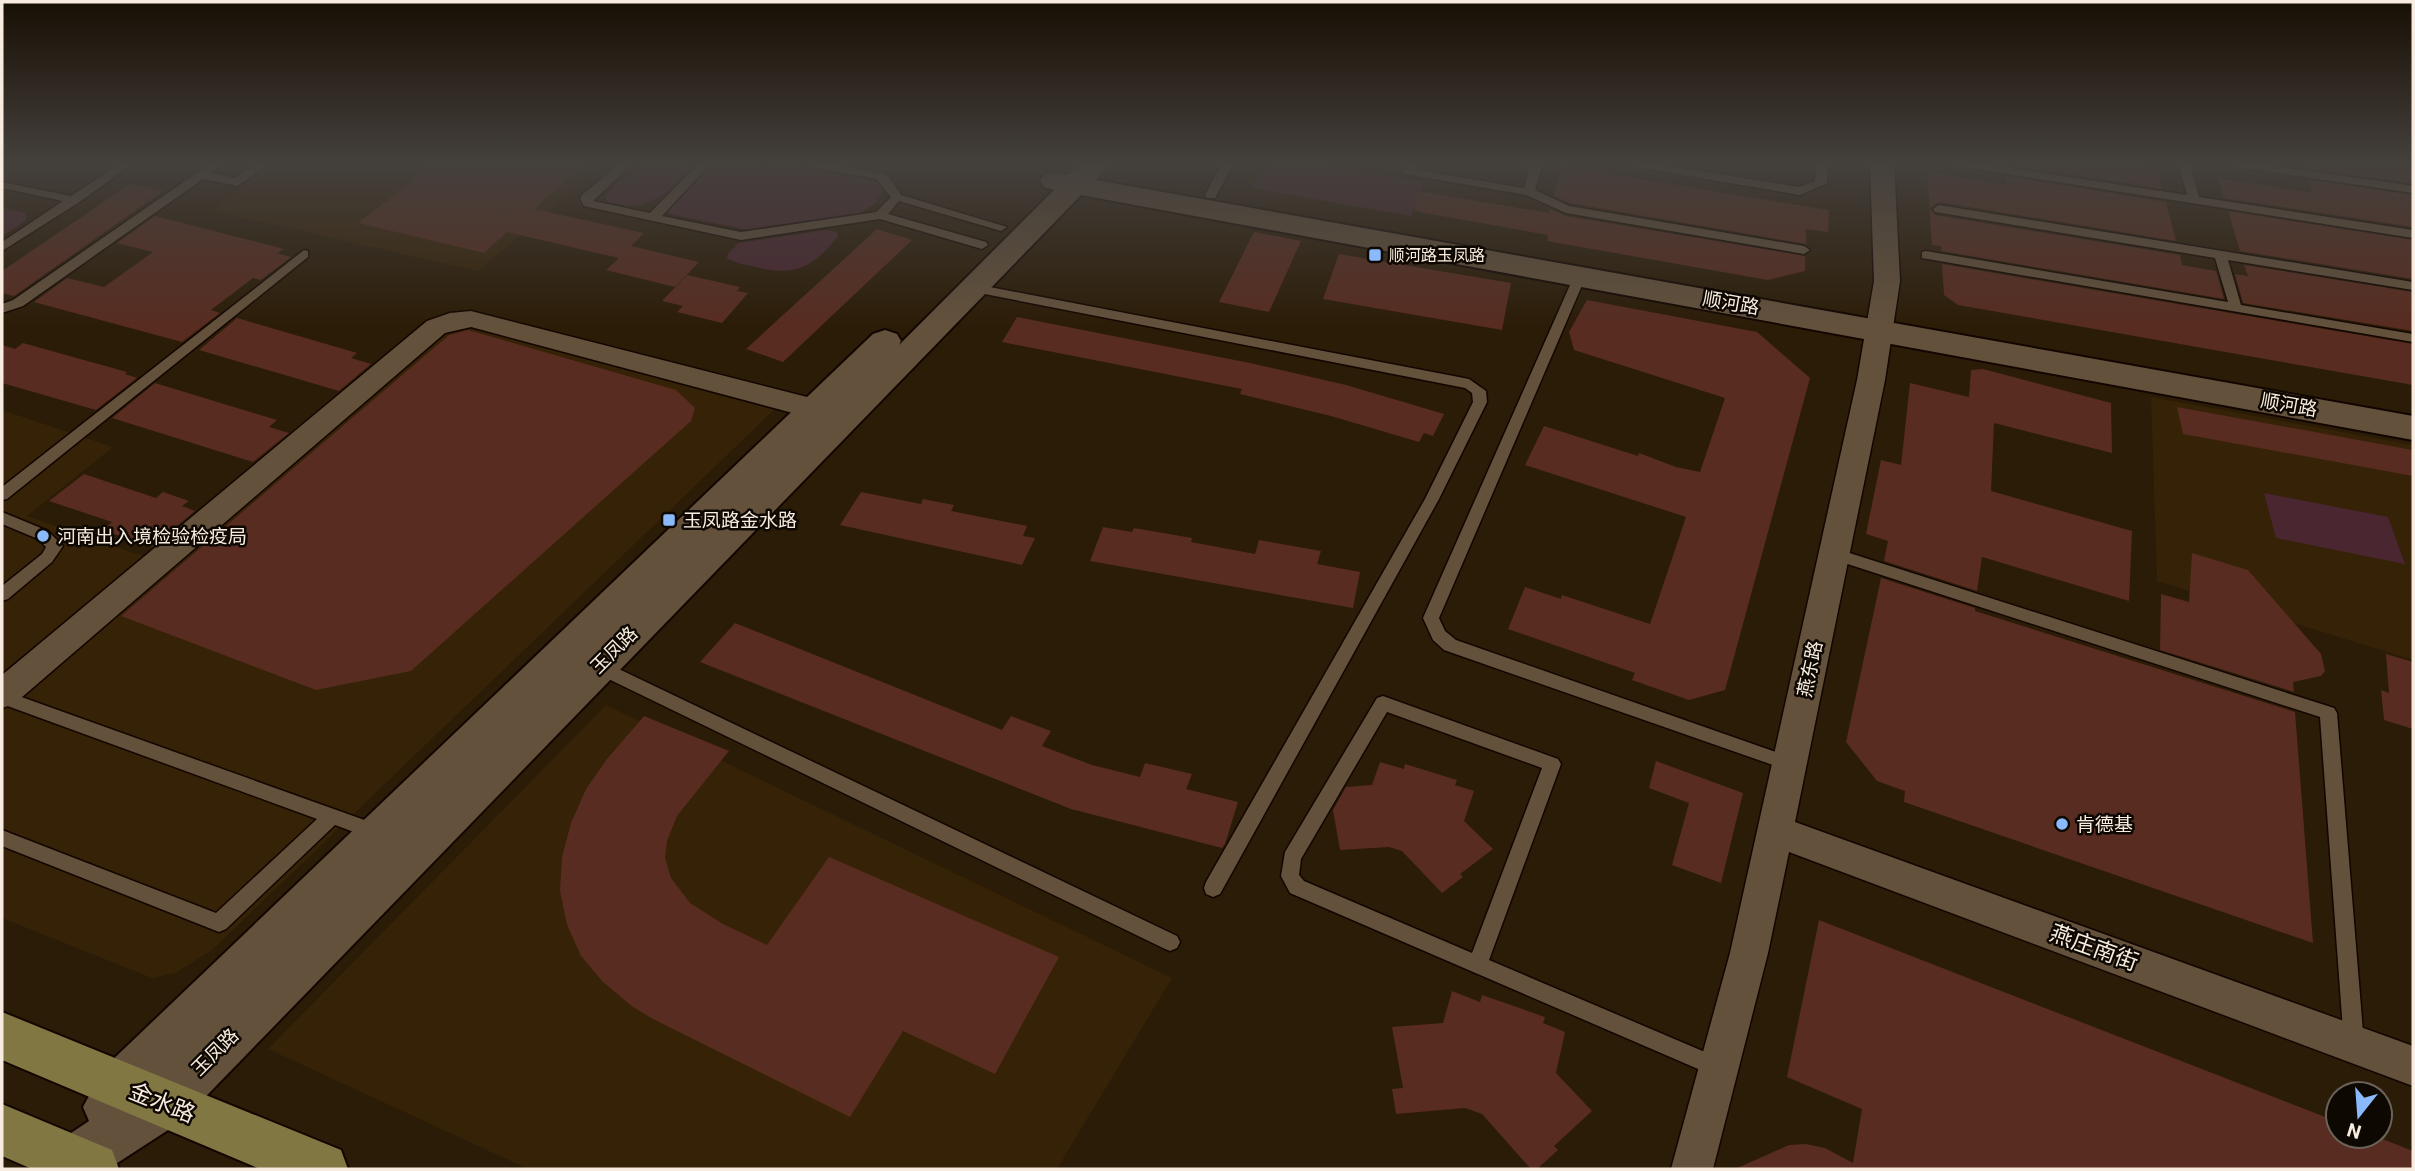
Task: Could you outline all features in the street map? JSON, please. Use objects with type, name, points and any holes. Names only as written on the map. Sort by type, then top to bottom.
[{"type":"main road","name":"金水路","points":[[2,1036],[322,1169]]},
{"type":"main road","points":[[2,1129],[78,1167]]},
{"type":"street","name":"玉凤路","points":[[78,1167],[380,834],[992,236],[1015,218]]},
{"type":"street","name":"玉凤路","points":[[143,1095],[598,666],[974,288],[1033,218]]},
{"type":"street","name":"顺河路","points":[[1295,218],[1580,276],[1881,322],[2413,410]]},
{"type":"street","name":"顺河路","points":[[1330,218],[1881,322],[2413,428]]},
{"type":"street","name":"燕东路","points":[[1692,1169],[1749,953],[1881,322],[1887,281],[1884,218]]},
{"type":"street","points":[[2,696],[436,327],[450,321],[471,320],[815,409]]},
{"type":"street","name":"燕庄南街","points":[[1775,831],[2413,1066]]},
{"type":"lane","points":[[2,247],[47,218]]},
{"type":"lane","points":[[2,309],[18,303],[139,218]]},
{"type":"lane","points":[[655,218],[741,236],[862,218]]},
{"type":"lane","points":[[894,218],[992,236]]},
{"type":"lane","points":[[947,218],[992,236]]},
{"type":"lane","points":[[1616,218],[1804,250]]},
{"type":"lane","points":[[1991,218],[2413,286]]},
{"type":"lane","points":[[2308,218],[2413,234]]},
{"type":"lane","points":[[2,495],[304,254]]},
{"type":"lane","points":[[1926,255],[2413,338]]},
{"type":"lane","points":[[2220,255],[2235,308]]},
{"type":"lane","points":[[1580,276],[1431,618],[1439,635],[1450,645],[1790,764]]},
{"type":"lane","points":[[974,288],[1469,384],[1479,391],[1480,402],[1432,499],[1213,888]]},
{"type":"lane","points":[[2,518],[43,535],[55,546],[47,558],[2,595]]},
{"type":"lane","points":[[1834,554],[2328,713],[2354,1044]]},
{"type":"lane","points":[[598,666],[1170,942]]},
{"type":"lane","points":[[2,696],[380,834]]},
{"type":"lane","points":[[1477,965],[1552,764],[1383,702],[1293,858],[1290,876],[1297,887],[1477,965],[1719,1068]]},
{"type":"lane","points":[[2,838],[219,923],[332,817]]},
{"type":"shaded area","points":[[2,218],[26,218],[25,221],[2,236]]},
{"type":"shaded area","points":[[242,218],[541,218],[478,271]]},
{"type":"shaded area","points":[[688,218],[835,218],[753,231]]},
{"type":"shaded area","points":[[827,230],[837,232],[838,236],[821,255],[795,269],[785,271],[760,268],[727,258],[738,243]]},
{"type":"shaded area","points":[[465,324],[775,409],[211,951],[175,973],[152,978],[2,918],[2,707],[431,340],[448,327]]},
{"type":"shaded area","points":[[2151,397],[2413,445],[2413,660],[2157,581]]},
{"type":"shaded area","name":"河南出入境检验检疫局","points":[[2,410],[113,447],[27,516],[143,556],[2,673]]},
{"type":"shaded area","points":[[2264,493],[2388,517],[2405,564],[2276,538]]},
{"type":"shaded area","points":[[606,705],[1172,978],[1057,1169],[528,1169],[268,1049]]},
{"type":"building","points":[[80,218],[125,218],[14,296],[2,293],[2,271]]},
{"type":"building","points":[[153,218],[161,218],[284,249],[277,253],[291,257],[261,280],[253,278],[211,310],[220,313],[182,342],[34,302],[67,278],[104,287],[153,252],[117,243]]},
{"type":"building","points":[[365,218],[574,218],[644,233],[631,246],[699,262],[675,287],[606,270],[619,258],[507,232],[484,253],[358,223]]},
{"type":"building","points":[[1451,218],[1576,218],[1805,256],[1805,271],[1768,280],[1547,241],[1548,235]]},
{"type":"building","points":[[1654,218],[1829,218],[1828,232],[1806,229],[1806,244]]},
{"type":"building","points":[[1930,218],[1951,218],[2180,255],[2182,265],[2216,271],[2224,299],[1941,251],[1941,246],[1932,245]]},
{"type":"building","points":[[2034,218],[2170,218],[2176,241]]},
{"type":"building","points":[[2230,218],[2270,218],[2413,240],[2413,279],[2240,251]]},
{"type":"building","points":[[2352,218],[2413,218],[2413,227]]},
{"type":"building","points":[[877,229],[912,240],[783,362],[746,349]]},
{"type":"building","points":[[1254,232],[1301,241],[1269,312],[1219,302]]},
{"type":"building","points":[[1339,254],[1511,283],[1502,330],[1323,299]]},
{"type":"building","points":[[1942,264],[2413,344],[2413,385],[1958,305],[1944,295]]},
{"type":"building","points":[[2244,265],[2413,292],[2413,331],[2243,303],[2235,274],[2248,276]]},
{"type":"building","points":[[687,275],[740,287],[737,291],[748,293],[722,323],[677,312],[683,306],[662,301]]},
{"type":"building","points":[[1587,300],[1757,332],[1810,378],[1725,690],[1689,700],[1632,680],[1635,673],[1508,629],[1525,587],[1561,599],[1562,595],[1650,624],[1686,517],[1525,465],[1544,426],[1638,456],[1639,453],[1676,467],[1700,472],[1725,398],[1574,350],[1569,332]]},
{"type":"building","points":[[1017,317],[1250,363],[1346,385],[1444,414],[1433,436],[1424,433],[1419,442],[1331,416],[1240,394],[1242,389],[1002,342]]},
{"type":"building","points":[[237,318],[357,353],[351,358],[371,364],[339,391],[199,350]]},
{"type":"building","points":[[468,330],[676,390],[695,408],[691,421],[411,671],[316,690],[121,616],[449,335]]},
{"type":"building","points":[[23,343],[127,372],[125,374],[137,378],[96,410],[2,383],[2,345],[15,349]]},
{"type":"building","points":[[1983,369],[2111,403],[2112,453],[1994,423],[1991,491],[2132,531],[2129,601],[1982,557],[1977,591],[1884,561],[1888,541],[1866,534],[1881,460],[1901,465],[1910,383],[1969,397],[1971,370]]},
{"type":"building","points":[[155,383],[277,420],[269,427],[289,433],[253,462],[112,418]]},
{"type":"building","points":[[2177,407],[2413,450],[2413,476],[2183,434]]},
{"type":"building","points":[[84,474],[156,498],[163,492],[189,501],[182,506],[195,511],[152,547],[103,530],[112,522],[49,501]]},
{"type":"building","points":[[861,492],[921,504],[923,499],[954,505],[951,511],[1027,526],[1023,536],[1035,538],[1022,565],[840,525]]},
{"type":"building","points":[[1103,527],[1132,532],[1134,528],[1192,538],[1191,542],[1255,554],[1259,540],[1321,551],[1317,564],[1360,572],[1353,608],[1090,561]]},
{"type":"building","points":[[2192,553],[2248,570],[2321,654],[2325,671],[2321,676],[2293,682],[2294,692],[2160,650],[2161,594],[2189,602]]},
{"type":"building","points":[[1881,578],[1975,608],[1975,611],[2295,712],[2313,943],[1904,802],[1905,791],[1877,781],[1846,742]]},
{"type":"building","points":[[735,623],[1002,730],[1011,716],[1051,731],[1042,746],[1092,765],[1140,777],[1145,763],[1192,774],[1186,789],[1238,802],[1225,844],[1222,848],[1071,809],[700,662]]},
{"type":"building","points":[[2386,654],[2413,662],[2413,729],[2384,720],[2381,690],[2389,693]]},
{"type":"building","points":[[644,716],[729,751],[677,816],[667,841],[665,858],[671,878],[690,903],[723,924],[767,945],[829,857],[1059,957],[995,1074],[903,1031],[850,1117],[653,1019],[633,1007],[603,982],[581,956],[567,925],[560,891],[562,857],[571,823],[586,789],[607,759]]},
{"type":"building","points":[[1656,761],[1743,793],[1721,883],[1672,865],[1689,803],[1649,788]]},
{"type":"building","points":[[1380,762],[1404,769],[1405,764],[1457,780],[1455,785],[1474,791],[1464,821],[1493,849],[1460,874],[1463,877],[1442,893],[1402,851],[1389,847],[1340,850],[1333,810],[1346,787],[1372,785]]},
{"type":"building","points":[[1819,920],[2324,1117],[2324,1150],[2394,1150],[2394,1144],[2413,1151],[2413,1169],[1735,1169],[1789,1145],[1806,1144],[1825,1148],[1853,1163],[1862,1109],[1787,1077]]},
{"type":"building","points":[[1452,991],[1480,1002],[1482,995],[1545,1017],[1543,1023],[1565,1032],[1556,1073],[1592,1111],[1554,1146],[1558,1150],[1537,1169],[1531,1169],[1482,1114],[1465,1108],[1396,1114],[1392,1089],[1403,1088],[1392,1027],[1443,1023]]},
{"type":"place","name":"顺河路玉凤路","points":[[1375,255]]},
{"type":"place","name":"玉凤路金水路","points":[[669,520]]},
{"type":"place","name":"河南出入境检验检疫局","points":[[43,536]]},
{"type":"place","name":"肯德基","points":[[2062,824]]}]
